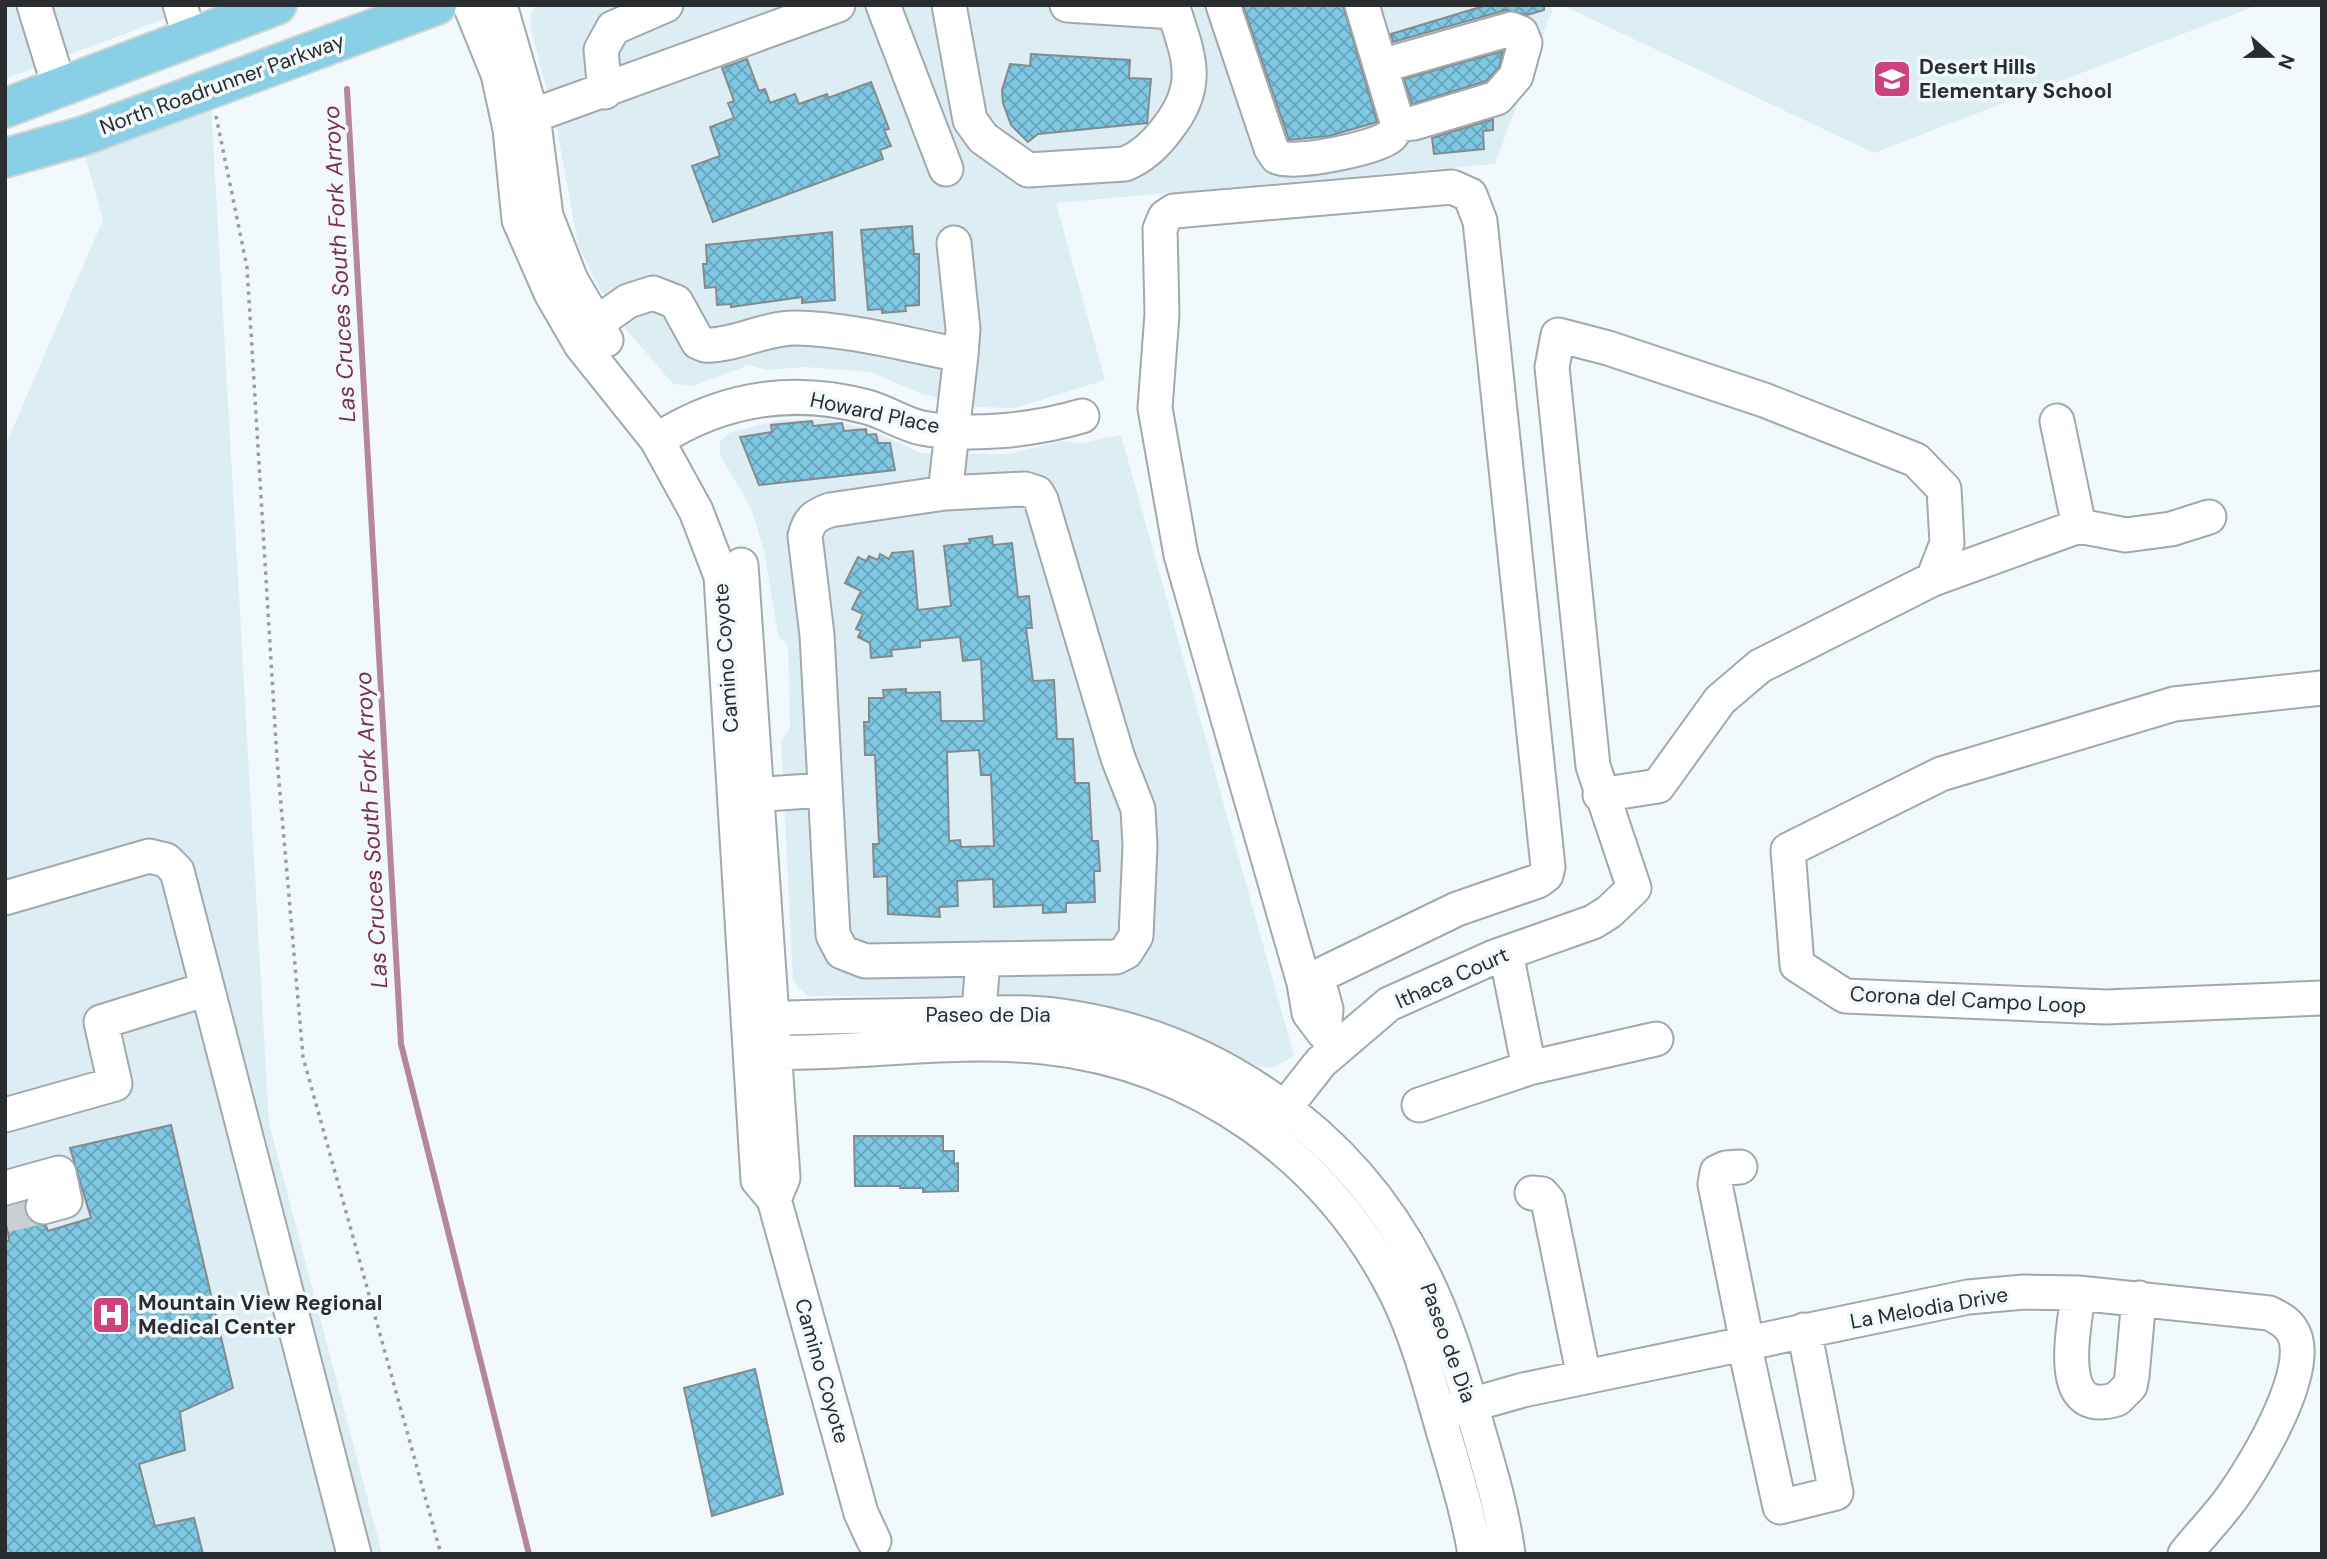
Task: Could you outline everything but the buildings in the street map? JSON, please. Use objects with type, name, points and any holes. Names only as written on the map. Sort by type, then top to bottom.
[{"type":"main road","points":[[5,108],[59,86],[185,22],[277,5]]},
{"type":"main road","name":"North Roadrunner Parkway","points":[[5,158],[83,136],[437,5]]},
{"type":"street","points":[[34,5],[59,86]]},
{"type":"street","name":"Camino Coyote","points":[[470,5],[498,74],[510,129],[519,220],[551,293],[586,330],[665,435],[721,576],[747,796],[761,1019],[763,1053],[758,1180],[774,1199],[861,1513],[874,1541]]},
{"type":"street","name":"Camino Coyote","points":[[500,5],[532,116],[546,216],[571,280],[586,330]]},
{"type":"street","points":[[604,92],[601,50],[612,27],[666,5]]},
{"type":"street","points":[[532,116],[838,5]]},
{"type":"street","points":[[883,5],[946,170]]},
{"type":"street","points":[[948,5],[970,120],[983,138],[1028,170],[1042,172],[1125,164],[1137,159],[1161,137],[1182,111],[1191,83],[1188,55],[1173,8],[1067,5]]},
{"type":"street","points":[[1223,5],[1262,128],[1277,157],[1297,161],[1377,143],[1391,136],[1398,125],[1362,5]]},
{"type":"street","points":[[1381,66],[1511,29],[1521,33],[1525,43],[1516,76],[1497,98],[1414,123],[1398,125]]},
{"type":"street","points":[[1310,980],[1457,909],[1538,881],[1546,875],[1548,867],[1480,221],[1476,204],[1470,195],[1452,187],[1174,211],[1165,217],[1160,229],[1162,314],[1155,408],[1181,555],[1310,980],[1309,1013],[1329,1042]]},
{"type":"street","points":[[945,493],[963,328],[954,243]]},
{"type":"street","points":[[586,330],[628,301],[653,293],[676,302],[698,342],[705,345],[758,332],[793,328],[836,331],[961,355]]},
{"type":"street","points":[[1933,579],[1947,542],[1944,489],[1916,460],[1764,400],[1608,348],[1558,335],[1552,367],[1566,525],[1593,766],[1600,795],[1658,786],[1720,700],[1760,666],[1933,579],[2079,526],[2126,535],[2171,529],[2209,517]]},
{"type":"street","name":"Howard Place","points":[[665,435],[718,408],[748,400],[791,396],[826,398],[869,408],[922,428],[1014,430],[1082,416]]},
{"type":"street","points":[[2057,421],[2079,526]]},
{"type":"street","points":[[1025,489],[1037,494],[1118,758],[1138,809],[1140,827],[1136,936],[1126,952],[1116,957],[865,961],[842,952],[833,936],[825,790],[817,635],[805,536],[808,522],[815,515],[830,510],[945,493],[1025,489]]},
{"type":"street","name":"Corona del Campo Loop","points":[[2322,688],[2175,704],[1954,770],[1788,850],[1797,965],[1845,996],[2106,1007],[2322,998]]},
{"type":"street","points":[[747,796],[825,790]]},
{"type":"street","name":"Ithaca Court","points":[[1274,1119],[1329,1042],[1390,1004],[1506,953],[1593,922],[1609,912],[1634,888],[1600,795]]},
{"type":"street","points":[[5,898],[149,856],[166,860],[177,872],[354,1554]]},
{"type":"street","points":[[1506,953],[1528,1068]]},
{"type":"street","points":[[978,1029],[983,959]]},
{"type":"street","points":[[5,1115],[115,1084],[101,1022],[207,989]]},
{"type":"street","name":"Paseo de Dia","points":[[763,1053],[978,1029],[1011,1012],[1065,1016],[1142,1034],[1209,1062],[1274,1119],[1345,1162],[1399,1231],[1439,1309],[1500,1507],[1508,1554]]},
{"type":"street","name":"Paseo de Dia","points":[[761,1019],[978,1029]]},
{"type":"street","points":[[1419,1105],[1528,1068],[1656,1040]]},
{"type":"street","name":"Paseo de Dia","points":[[1274,1119],[1381,1265],[1405,1312],[1439,1414],[1475,1554]]},
{"type":"street","points":[[1740,1167],[1717,1172],[1715,1184],[1780,1507],[1836,1493],[1804,1330]]},
{"type":"street","points":[[5,1188],[59,1173],[65,1201],[43,1207]]},
{"type":"street","points":[[1532,1193],[1542,1194],[1548,1200],[1584,1377]]},
{"type":"street","name":"La Melodia Drive","points":[[1439,1414],[1584,1377],[1968,1297],[2024,1292],[2078,1293],[2257,1309],[2282,1320],[2292,1330],[2297,1342],[2294,1374],[2261,1452],[2232,1498],[2185,1554]]},
{"type":"street","points":[[2078,1293],[2073,1381],[2079,1394],[2094,1401],[2117,1399],[2130,1386],[2139,1298]]},
{"type":"path","points":[[210,87],[247,267],[278,759],[303,1057],[441,1554]]},
{"type":"shaded area","points":[[5,5],[201,5],[5,79]]},
{"type":"shaded area","points":[[536,5],[1554,5],[1495,164],[1056,203],[1105,380],[1015,408],[978,407],[922,394],[871,372],[804,367],[767,370],[749,365],[693,386],[673,384],[625,328],[599,288],[578,245],[558,134],[531,29],[531,15]]},
{"type":"shaded area","name":"Desert Hills Elementary School","points":[[1562,5],[2258,5],[1874,153]]},
{"type":"shaded area","points":[[210,87],[269,1123],[382,1554],[5,1554],[5,446],[103,220],[78,130]]},
{"type":"shaded area","points":[[828,419],[870,430],[921,453],[1008,454],[1062,441],[1081,443],[1121,435],[1294,1056],[1274,1067],[1259,1067],[1212,1042],[1118,1008],[1019,996],[808,996],[798,987],[793,979],[781,741],[790,728],[788,645],[778,636],[764,551],[751,508],[720,455],[720,442],[729,433],[778,420]]},
{"type":"waterway","name":"Las Cruces South Fork Arroyo","points":[[347,89],[401,1044],[529,1554]]},
{"type":"tunnel","points":[[5,1216],[43,1207]]},
{"type":"place","name":"Desert Hills Elementary School","points":[[1892,79]]},
{"type":"place","name":"Mountain View Regional Medical Center","points":[[111,1315]]}]
